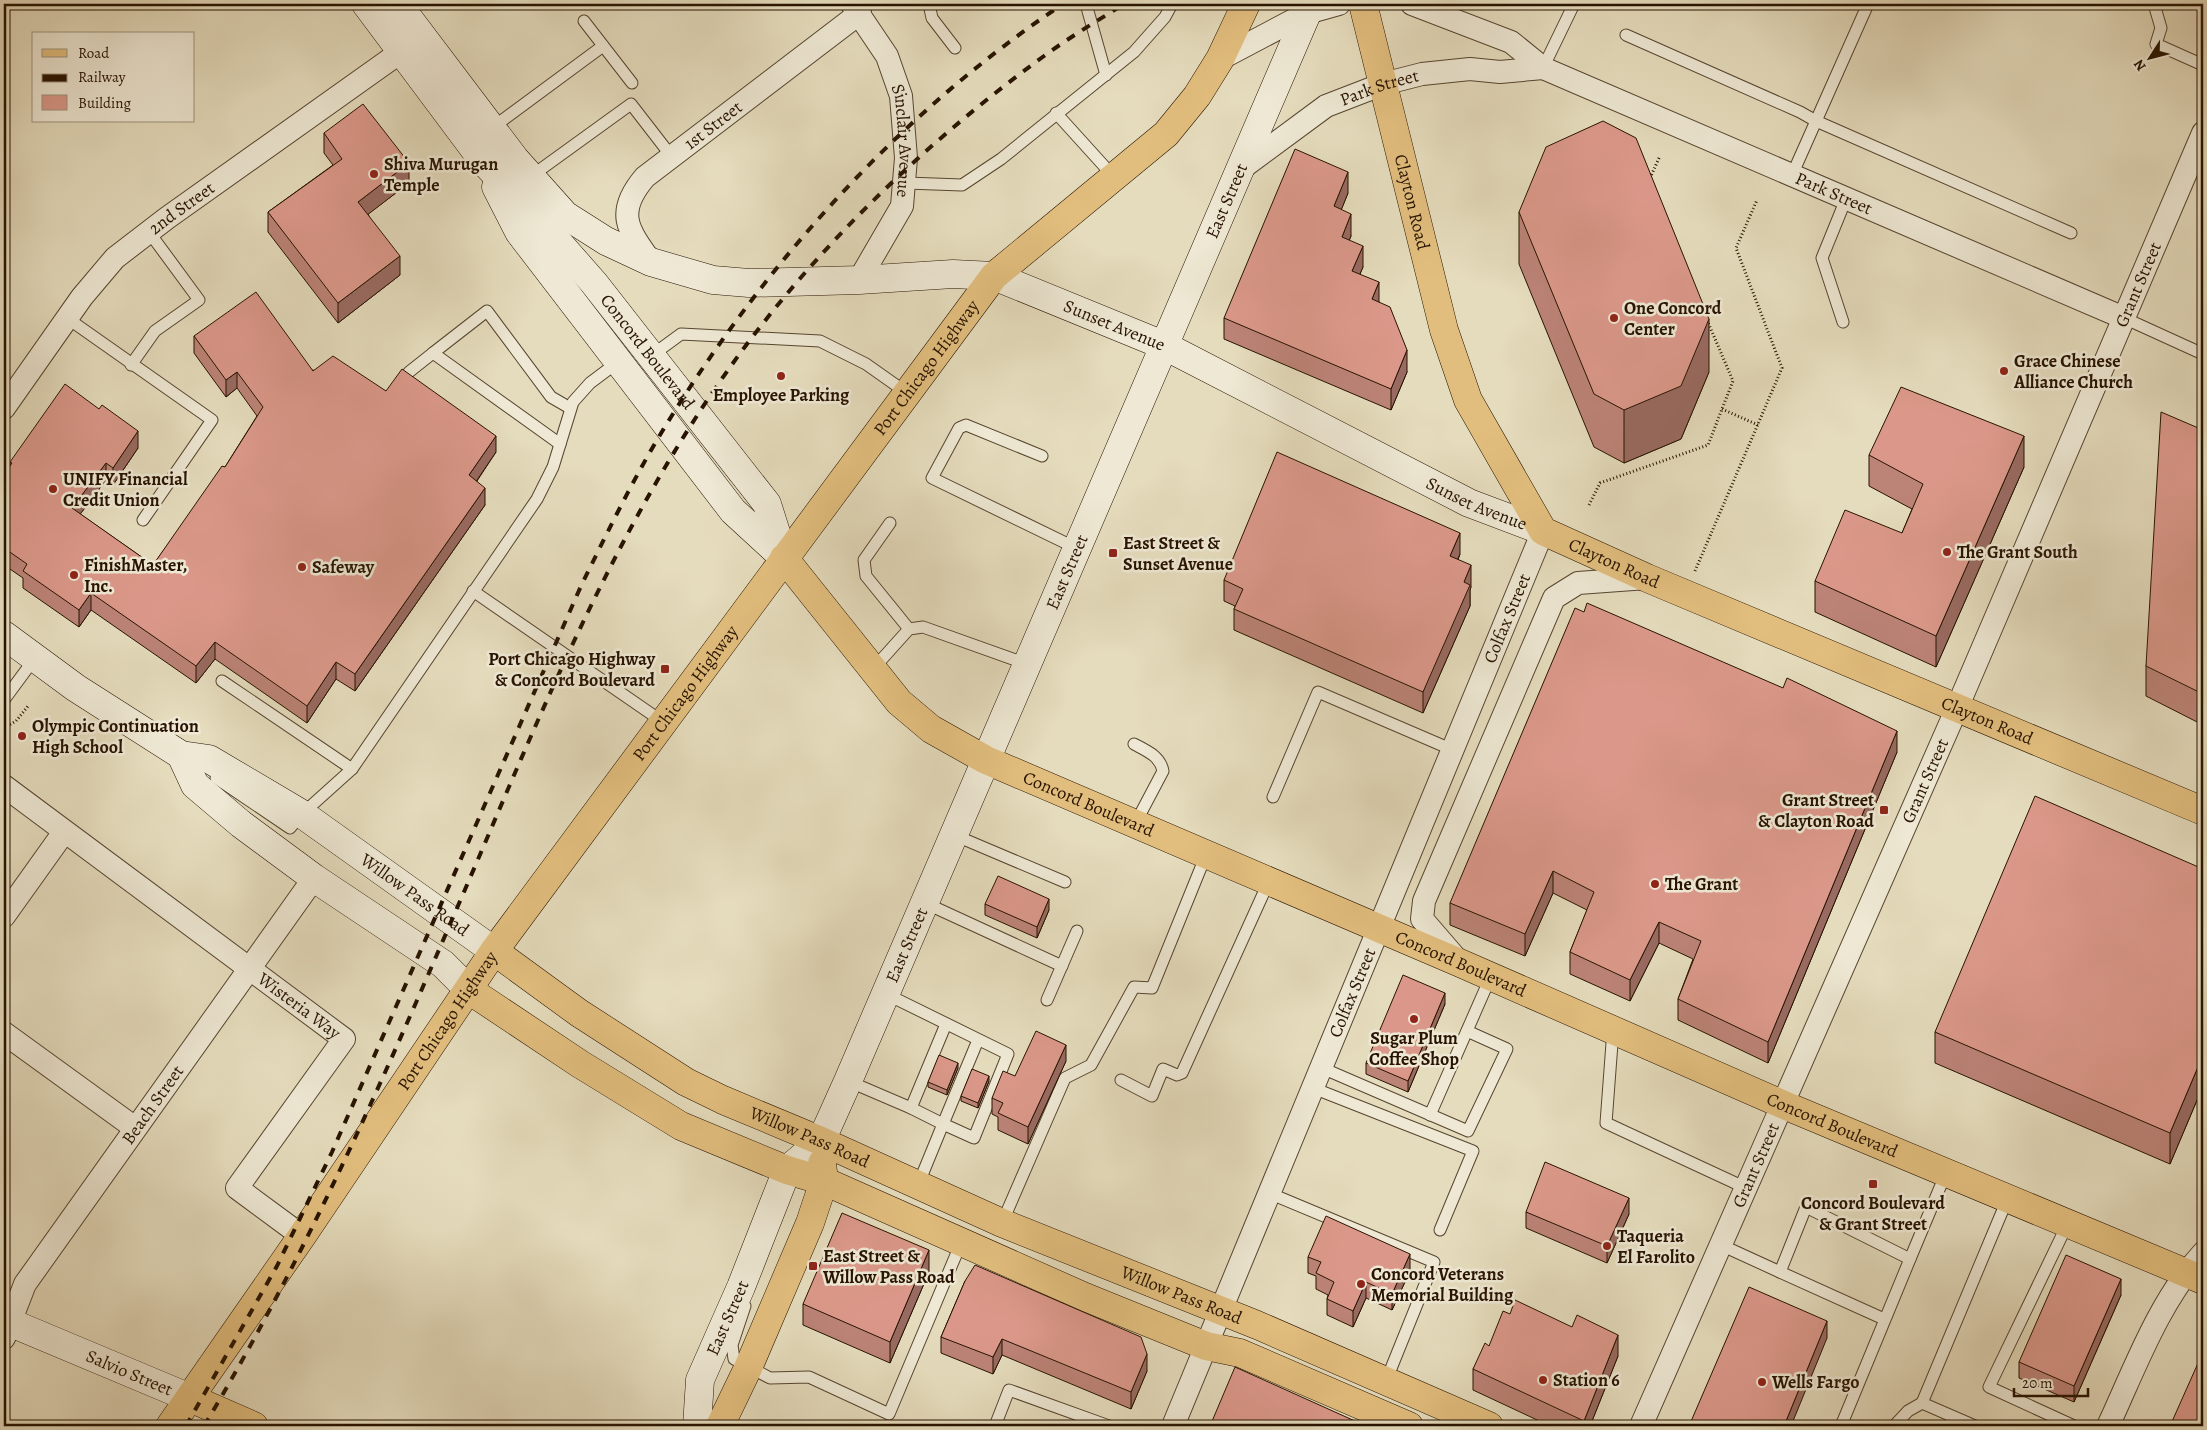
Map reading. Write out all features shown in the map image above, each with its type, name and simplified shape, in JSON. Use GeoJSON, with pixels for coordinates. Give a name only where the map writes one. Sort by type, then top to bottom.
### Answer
{"type":"FeatureCollection","features":[{"type":"Feature","properties":{"kind":"main road","name":"Port Chicago Highway"},"geometry":{"type":"LineString","coordinates":[[170,1426],[302,1236],[494,951],[994,276],[1166,134],[1197,96],[1220,59],[1246,4]]}},
{"type":"Feature","properties":{"kind":"main road","name":"Clayton Road"},"geometry":{"type":"LineString","coordinates":[[1364,4],[1444,330],[1468,400],[1543,530],[1647,578],[2203,811]]}},
{"type":"Feature","properties":{"kind":"main road","name":"Concord Boulevard"},"geometry":{"type":"LineString","coordinates":[[784,558],[900,702],[931,728],[986,760],[2007,1200],[2197,1269]]}},
{"type":"Feature","properties":{"kind":"main road","name":"Willow Pass Road"},"geometry":{"type":"LineString","coordinates":[[494,951],[579,1013],[686,1082],[723,1100],[821,1141],[1002,1223],[1257,1325],[1489,1426]]}},
{"type":"Feature","properties":{"kind":"main road","name":"Willow Pass Road"},"geometry":{"type":"LineString","coordinates":[[469,990],[580,1064],[681,1126],[787,1170],[824,1181],[961,1243],[1206,1346],[1240,1353],[1409,1426]]}},
{"type":"Feature","properties":{"kind":"main road","name":"East Street"},"geometry":{"type":"LineString","coordinates":[[721,1426],[810,1223],[824,1181],[821,1141]]}},
{"type":"Feature","properties":{"kind":"main road","name":"Salvio Street"},"geometry":{"type":"LineString","coordinates":[[190,1398],[241,1424]]}},
{"type":"Feature","properties":{"kind":"street","name":"Concord Boulevard"},"geometry":{"type":"LineString","coordinates":[[366,4],[484,162],[536,217],[594,284],[766,504],[784,558]]}},
{"type":"Feature","properties":{"kind":"street"},"geometry":{"type":"LineString","coordinates":[[1220,59],[1309,8],[1340,4]]}},
{"type":"Feature","properties":{"kind":"street","name":"Park Street"},"geometry":{"type":"LineString","coordinates":[[1412,4],[1511,42],[1543,68],[2124,318]]}},
{"type":"Feature","properties":{"kind":"street"},"geometry":{"type":"LineString","coordinates":[[402,6],[530,177],[565,215],[606,241],[651,262]]}},
{"type":"Feature","properties":{"kind":"street","name":"East Street"},"geometry":{"type":"LineString","coordinates":[[697,1426],[700,1380],[741,1287],[787,1170],[821,1141],[848,1081],[923,902],[986,760],[1309,8]]}},
{"type":"Feature","properties":{"kind":"street","name":"1st Street"},"geometry":{"type":"LineString","coordinates":[[651,262],[632,235],[626,214],[632,193],[646,177],[856,9]]}},
{"type":"Feature","properties":{"kind":"street","name":"Sinclair Avenue"},"geometry":{"type":"LineString","coordinates":[[856,9],[887,56],[901,96],[906,158],[906,183],[902,206],[859,280]]}},
{"type":"Feature","properties":{"kind":"street","name":"2nd Street"},"geometry":{"type":"LineString","coordinates":[[4,408],[67,318],[114,258],[402,51]]}},
{"type":"Feature","properties":{"kind":"street","name":"Park Street"},"geometry":{"type":"LineString","coordinates":[[1238,171],[1326,106],[1383,84],[1422,74],[1470,69],[1500,72],[1543,68]]}},
{"type":"Feature","properties":{"kind":"street","name":"Grant Street"},"geometry":{"type":"LineString","coordinates":[[1641,1426],[1784,1105],[1957,708],[2203,133]]}},
{"type":"Feature","properties":{"kind":"street","name":"Concord Boulevard"},"geometry":{"type":"LineString","coordinates":[[484,162],[519,232],[733,512],[784,558]]}},
{"type":"Feature","properties":{"kind":"street","name":"Sunset Avenue"},"geometry":{"type":"LineString","coordinates":[[651,262],[713,280],[749,283],[859,280],[953,274],[994,276],[1163,345],[1469,503],[1543,530]]}},
{"type":"Feature","properties":{"kind":"street","name":"Colfax Street"},"geometry":{"type":"LineString","coordinates":[[1173,1426],[1543,530]]}},
{"type":"Feature","properties":{"kind":"street","name":"Colfax Street"},"geometry":{"type":"LineString","coordinates":[[1460,963],[1422,919],[1424,901],[1554,598],[1578,583],[1647,578]]}},
{"type":"Feature","properties":{"kind":"street","name":"Willow Pass Road"},"geometry":{"type":"LineString","coordinates":[[4,635],[76,688],[181,754],[209,759],[302,814],[494,951]]}},
{"type":"Feature","properties":{"kind":"street","name":"Willow Pass Road"},"geometry":{"type":"LineString","coordinates":[[181,754],[195,785],[241,824],[314,878],[443,964],[469,990]]}},
{"type":"Feature","properties":{"kind":"street","name":"Wisteria Way"},"geometry":{"type":"LineString","coordinates":[[4,786],[344,1039],[237,1188],[302,1236]]}},
{"type":"Feature","properties":{"kind":"street"},"geometry":{"type":"LineString","coordinates":[[4,916],[64,832]]}},
{"type":"Feature","properties":{"kind":"street","name":"Beach Street"},"geometry":{"type":"LineString","coordinates":[[6,1327],[25,1284],[314,878]]}},
{"type":"Feature","properties":{"kind":"street"},"geometry":{"type":"LineString","coordinates":[[4,1033],[135,1128]]}},
{"type":"Feature","properties":{"kind":"street"},"geometry":{"type":"LineString","coordinates":[[2108,1426],[2164,1307],[2197,1269]]}},
{"type":"Feature","properties":{"kind":"street","name":"Salvio Street"},"geometry":{"type":"LineString","coordinates":[[6,1327],[190,1398]]}},
{"type":"Feature","properties":{"kind":"lane"},"geometry":{"type":"LineString","coordinates":[[929,4],[932,18],[955,48]]}},
{"type":"Feature","properties":{"kind":"lane"},"geometry":{"type":"LineString","coordinates":[[1086,4],[1106,75]]}},
{"type":"Feature","properties":{"kind":"lane"},"geometry":{"type":"LineString","coordinates":[[906,183],[962,185],[1000,159],[1134,52],[1165,17],[1172,4]]}},
{"type":"Feature","properties":{"kind":"lane"},"geometry":{"type":"LineString","coordinates":[[1543,68],[1574,4]]}},
{"type":"Feature","properties":{"kind":"lane"},"geometry":{"type":"LineString","coordinates":[[1792,175],[1868,4]]}},
{"type":"Feature","properties":{"kind":"lane"},"geometry":{"type":"LineString","coordinates":[[2154,4],[2161,28],[2156,44],[2203,66]]}},
{"type":"Feature","properties":{"kind":"lane"},"geometry":{"type":"LineString","coordinates":[[584,21],[632,82]]}},
{"type":"Feature","properties":{"kind":"lane"},"geometry":{"type":"LineString","coordinates":[[1626,35],[2070,233]]}},
{"type":"Feature","properties":{"kind":"lane"},"geometry":{"type":"LineString","coordinates":[[492,128],[603,46]]}},
{"type":"Feature","properties":{"kind":"lane"},"geometry":{"type":"LineString","coordinates":[[530,177],[631,104],[672,157]]}},
{"type":"Feature","properties":{"kind":"lane"},"geometry":{"type":"LineString","coordinates":[[1056,113],[1114,177]]}},
{"type":"Feature","properties":{"kind":"lane"},"geometry":{"type":"LineString","coordinates":[[1843,322],[1822,258],[1846,198]]}},
{"type":"Feature","properties":{"kind":"lane"},"geometry":{"type":"LineString","coordinates":[[131,365],[155,331],[199,300],[149,232]]}},
{"type":"Feature","properties":{"kind":"lane"},"geometry":{"type":"LineString","coordinates":[[409,372],[487,311],[551,397],[570,408]]}},
{"type":"Feature","properties":{"kind":"lane"},"geometry":{"type":"LineString","coordinates":[[67,318],[131,365],[212,420],[143,520]]}},
{"type":"Feature","properties":{"kind":"lane"},"geometry":{"type":"LineString","coordinates":[[2124,318],[2203,354]]}},
{"type":"Feature","properties":{"kind":"lane"},"geometry":{"type":"LineString","coordinates":[[651,356],[681,334],[820,342],[866,364],[907,393]]}},
{"type":"Feature","properties":{"kind":"lane"},"geometry":{"type":"LineString","coordinates":[[433,353],[560,444]]}},
{"type":"Feature","properties":{"kind":"lane"},"geometry":{"type":"LineString","coordinates":[[302,814],[352,769],[537,499],[553,467],[570,408],[590,383],[618,362]]}},
{"type":"Feature","properties":{"kind":"lane"},"geometry":{"type":"LineString","coordinates":[[1042,456],[966,425],[959,428],[932,478],[1076,548]]}},
{"type":"Feature","properties":{"kind":"lane"},"geometry":{"type":"LineString","coordinates":[[890,523],[864,560],[866,576],[908,629]]}},
{"type":"Feature","properties":{"kind":"lane"},"geometry":{"type":"LineString","coordinates":[[473,591],[663,722]]}},
{"type":"Feature","properties":{"kind":"lane"},"geometry":{"type":"LineString","coordinates":[[873,669],[908,629],[923,628],[1027,664]]}},
{"type":"Feature","properties":{"kind":"lane"},"geometry":{"type":"LineString","coordinates":[[4,700],[35,658]]}},
{"type":"Feature","properties":{"kind":"lane"},"geometry":{"type":"LineString","coordinates":[[222,681],[352,769]]}},
{"type":"Feature","properties":{"kind":"lane"},"geometry":{"type":"LineString","coordinates":[[1274,797],[1318,692],[1453,750]]}},
{"type":"Feature","properties":{"kind":"lane"},"geometry":{"type":"LineString","coordinates":[[1134,744],[1152,754],[1161,763],[1163,772],[1135,824]]}},
{"type":"Feature","properties":{"kind":"lane"},"geometry":{"type":"LineString","coordinates":[[953,835],[1065,882]]}},
{"type":"Feature","properties":{"kind":"lane"},"geometry":{"type":"LineString","coordinates":[[1002,1223],[1065,1078],[1091,1065],[1134,987],[1152,988],[1206,855]]}},
{"type":"Feature","properties":{"kind":"lane"},"geometry":{"type":"LineString","coordinates":[[1120,1080],[1152,1096],[1163,1069],[1177,1074],[1182,1073],[1269,882]]}},
{"type":"Feature","properties":{"kind":"lane"},"geometry":{"type":"LineString","coordinates":[[923,902],[1062,966]]}},
{"type":"Feature","properties":{"kind":"lane"},"geometry":{"type":"LineString","coordinates":[[1047,1000],[1077,931]]}},
{"type":"Feature","properties":{"kind":"lane"},"geometry":{"type":"LineString","coordinates":[[1430,1115],[1491,976]]}},
{"type":"Feature","properties":{"kind":"lane"},"geometry":{"type":"LineString","coordinates":[[848,1081],[974,1138],[978,1130],[1008,1054],[884,994]]}},
{"type":"Feature","properties":{"kind":"lane"},"geometry":{"type":"LineString","coordinates":[[911,1108],[946,1024]]}},
{"type":"Feature","properties":{"kind":"lane"},"geometry":{"type":"LineString","coordinates":[[1612,1030],[1606,1123],[1746,1188]]}},
{"type":"Feature","properties":{"kind":"lane"},"geometry":{"type":"LineString","coordinates":[[1317,1078],[1430,1115],[1468,1131],[1507,1049],[1467,1031]]}},
{"type":"Feature","properties":{"kind":"lane"},"geometry":{"type":"LineString","coordinates":[[918,1185],[978,1040]]}},
{"type":"Feature","properties":{"kind":"lane"},"geometry":{"type":"LineString","coordinates":[[1317,1078],[1473,1151],[1440,1230]]}},
{"type":"Feature","properties":{"kind":"lane"},"geometry":{"type":"LineString","coordinates":[[1841,1426],[1946,1173]]}},
{"type":"Feature","properties":{"kind":"lane"},"geometry":{"type":"LineString","coordinates":[[1269,1194],[1434,1262],[1386,1381]]}},
{"type":"Feature","properties":{"kind":"lane"},"geometry":{"type":"LineString","coordinates":[[1894,1426],[1908,1411],[1922,1403],[2007,1200]]}},
{"type":"Feature","properties":{"kind":"lane"},"geometry":{"type":"LineString","coordinates":[[1780,1272],[1806,1207],[1910,1259]]}},
{"type":"Feature","properties":{"kind":"lane"},"geometry":{"type":"LineString","coordinates":[[2068,1223],[1990,1387],[2074,1426]]}},
{"type":"Feature","properties":{"kind":"lane"},"geometry":{"type":"LineString","coordinates":[[741,1287],[746,1308],[732,1344],[734,1359],[770,1378],[809,1377],[889,1414],[961,1243]]}},
{"type":"Feature","properties":{"kind":"lane"},"geometry":{"type":"LineString","coordinates":[[1721,1245],[1884,1319]]}},
{"type":"Feature","properties":{"kind":"lane"},"geometry":{"type":"LineString","coordinates":[[995,1426],[1009,1390],[1108,1426]]}},
{"type":"Feature","properties":{"kind":"lane"},"geometry":{"type":"LineString","coordinates":[[1922,1403],[1975,1426]]}},
{"type":"Feature","properties":{"kind":"path"},"geometry":{"type":"LineString","coordinates":[[1649,181],[1660,156]]}},
{"type":"Feature","properties":{"kind":"path"},"geometry":{"type":"LineString","coordinates":[[1685,593],[1782,368],[1736,248],[1757,200]]}},
{"type":"Feature","properties":{"kind":"path"},"geometry":{"type":"LineString","coordinates":[[1590,505],[1600,483],[1708,445],[1733,381],[1706,318]]}},
{"type":"Feature","properties":{"kind":"path"},"geometry":{"type":"LineString","coordinates":[[1722,409],[1758,425]]}},
{"type":"Feature","properties":{"kind":"path"},"geometry":{"type":"LineString","coordinates":[[4,728],[16,721],[29,705]]}},
{"type":"Feature","properties":{"kind":"building"},"geometry":{"type":"Polygon","coordinates":[[[363,104],[409,163],[358,202],[400,256],[338,303],[268,212],[342,159],[324,133],[363,104]]]}},
{"type":"Feature","properties":{"kind":"building","name":"One Concord Center"},"geometry":{"type":"Polygon","coordinates":[[[1603,121],[1636,138],[1709,319],[1681,386],[1624,410],[1594,394],[1519,212],[1546,147],[1603,121]]]}},
{"type":"Feature","properties":{"kind":"building"},"geometry":{"type":"Polygon","coordinates":[[[1295,149],[1348,172],[1334,206],[1351,214],[1342,237],[1363,246],[1352,271],[1379,282],[1372,299],[1390,307],[1407,350],[1391,389],[1224,318],[1295,149]]]}},
{"type":"Feature","properties":{"kind":"building","name":"Safeway"},"geometry":{"type":"Polygon","coordinates":[[[256,292],[313,371],[333,356],[386,391],[402,369],[496,436],[469,475],[485,488],[355,674],[336,662],[307,706],[215,642],[196,666],[91,593],[79,610],[23,571],[27,564],[4,548],[4,475],[12,463],[10,462],[65,384],[99,409],[102,405],[138,431],[113,468],[106,463],[72,508],[153,565],[222,466],[225,467],[263,407],[237,372],[226,380],[194,336],[256,292]]]}},
{"type":"Feature","properties":{"kind":"building","name":"The Grant South"},"geometry":{"type":"Polygon","coordinates":[[[1901,387],[2024,436],[1936,636],[1815,581],[1845,510],[1902,533],[1923,484],[1869,455],[1901,387]]]}},
{"type":"Feature","properties":{"kind":"building"},"geometry":{"type":"Polygon","coordinates":[[[2161,412],[2203,430],[2203,694],[2146,666],[2161,412]]]}},
{"type":"Feature","properties":{"kind":"building"},"geometry":{"type":"Polygon","coordinates":[[[1277,452],[1460,533],[1450,556],[1471,565],[1464,582],[1470,585],[1423,692],[1234,609],[1243,589],[1224,580],[1277,452]]]}},
{"type":"Feature","properties":{"kind":"building"},"geometry":{"type":"Polygon","coordinates":[[[1587,603],[1783,688],[1787,678],[1897,731],[1768,1042],[1678,999],[1701,941],[1659,922],[1630,980],[1570,952],[1594,892],[1553,871],[1525,934],[1450,903],[1575,608],[1584,612],[1587,603]]]}},
{"type":"Feature","properties":{"kind":"building"},"geometry":{"type":"Polygon","coordinates":[[[2035,796],[2203,869],[2203,1055],[2170,1133],[1935,1032],[2035,796]]]}},
{"type":"Feature","properties":{"kind":"building"},"geometry":{"type":"Polygon","coordinates":[[[998,876],[1049,899],[1037,927],[985,904],[998,876]]]}},
{"type":"Feature","properties":{"kind":"building"},"geometry":{"type":"Polygon","coordinates":[[[1403,975],[1445,993],[1408,1081],[1366,1063],[1403,975]]]}},
{"type":"Feature","properties":{"kind":"building"},"geometry":{"type":"Polygon","coordinates":[[[1036,1031],[1066,1045],[1028,1127],[998,1113],[1003,1103],[992,1098],[1003,1071],[1015,1076],[1036,1031]]]}},
{"type":"Feature","properties":{"kind":"building"},"geometry":{"type":"Polygon","coordinates":[[[939,1055],[958,1063],[947,1090],[928,1082],[939,1055]]]}},
{"type":"Feature","properties":{"kind":"building"},"geometry":{"type":"Polygon","coordinates":[[[972,1069],[989,1076],[978,1103],[961,1096],[972,1069]]]}},
{"type":"Feature","properties":{"kind":"building"},"geometry":{"type":"Polygon","coordinates":[[[1545,1162],[1629,1198],[1607,1246],[1526,1212],[1545,1162]]]}},
{"type":"Feature","properties":{"kind":"building"},"geometry":{"type":"Polygon","coordinates":[[[842,1213],[929,1250],[890,1342],[803,1304],[842,1213]]]}},
{"type":"Feature","properties":{"kind":"building","name":"Concord Veterans Memorial Building"},"geometry":{"type":"Polygon","coordinates":[[[1326,1216],[1410,1254],[1392,1294],[1366,1282],[1353,1311],[1327,1299],[1334,1282],[1316,1273],[1321,1262],[1308,1257],[1326,1216]]]}},
{"type":"Feature","properties":{"kind":"building"},"geometry":{"type":"Polygon","coordinates":[[[2066,1255],[2121,1279],[2074,1386],[2019,1362],[2066,1255]]]}},
{"type":"Feature","properties":{"kind":"building"},"geometry":{"type":"Polygon","coordinates":[[[975,1265],[1141,1337],[1147,1354],[1131,1392],[1002,1339],[993,1357],[941,1337],[965,1281],[975,1265]]]}},
{"type":"Feature","properties":{"kind":"building","name":"Wells Fargo"},"geometry":{"type":"Polygon","coordinates":[[[1749,1287],[1827,1321],[1784,1426],[1689,1426],[1749,1287]]]}},
{"type":"Feature","properties":{"kind":"building","name":"Station 6"},"geometry":{"type":"Polygon","coordinates":[[[1515,1300],[1572,1327],[1577,1315],[1618,1335],[1584,1421],[1473,1369],[1485,1343],[1489,1346],[1503,1311],[1510,1314],[1515,1300]]]}},
{"type":"Feature","properties":{"kind":"building"},"geometry":{"type":"Polygon","coordinates":[[[2203,1352],[2203,1426],[2170,1426],[2203,1352]]]}},
{"type":"Feature","properties":{"kind":"building"},"geometry":{"type":"Polygon","coordinates":[[[1235,1367],[1366,1426],[1210,1426],[1235,1367]]]}},
{"type":"Feature","properties":{"kind":"building"},"geometry":{"type":"Polygon","coordinates":[[[1949,1420],[1963,1426],[1946,1426],[1949,1420]]]}},
{"type":"Feature","properties":{"kind":"railway"},"geometry":{"type":"LineString","coordinates":[[186,1426],[277,1266],[332,1152],[581,586],[635,479],[671,417],[710,357],[752,299],[797,243],[845,190],[949,90],[1063,4]]}},
{"type":"Feature","properties":{"kind":"railway"},"geometry":{"type":"LineString","coordinates":[[204,1426],[282,1287],[351,1146],[416,1002],[536,724],[598,592],[666,465],[705,404],[747,344],[779,303],[848,226],[885,189],[962,120],[1003,87],[1054,49],[1124,4]]}},
{"type":"Feature","properties":{"kind":"place","name":"Shiva Murugan Temple"},"geometry":{"type":"Point","coordinates":[374,174]}},
{"type":"Feature","properties":{"kind":"place","name":"One Concord Center"},"geometry":{"type":"Point","coordinates":[1614,318]}},
{"type":"Feature","properties":{"kind":"place","name":"Grace Chinese Alliance Church"},"geometry":{"type":"Point","coordinates":[2004,371]}},
{"type":"Feature","properties":{"kind":"place","name":"Employee Parking"},"geometry":{"type":"Point","coordinates":[781,376]}},
{"type":"Feature","properties":{"kind":"place","name":"UNIFY Financial Credit Union"},"geometry":{"type":"Point","coordinates":[53,489]}},
{"type":"Feature","properties":{"kind":"place","name":"The Grant South"},"geometry":{"type":"Point","coordinates":[1947,552]}},
{"type":"Feature","properties":{"kind":"place","name":"East Street & Sunset Avenue"},"geometry":{"type":"Point","coordinates":[1113,553]}},
{"type":"Feature","properties":{"kind":"place","name":"Safeway"},"geometry":{"type":"Point","coordinates":[302,567]}},
{"type":"Feature","properties":{"kind":"place","name":"FinishMaster, Inc."},"geometry":{"type":"Point","coordinates":[74,575]}},
{"type":"Feature","properties":{"kind":"place","name":"Port Chicago Highway & Concord Boulevard"},"geometry":{"type":"Point","coordinates":[665,669]}},
{"type":"Feature","properties":{"kind":"place","name":"Olympic Continuation High School"},"geometry":{"type":"Point","coordinates":[22,736]}},
{"type":"Feature","properties":{"kind":"place","name":"Grant Street & Clayton Road"},"geometry":{"type":"Point","coordinates":[1884,810]}},
{"type":"Feature","properties":{"kind":"place","name":"The Grant"},"geometry":{"type":"Point","coordinates":[1655,884]}},
{"type":"Feature","properties":{"kind":"place","name":"Sugar Plum Coffee Shop"},"geometry":{"type":"Point","coordinates":[1414,1019]}},
{"type":"Feature","properties":{"kind":"place","name":"Concord Boulevard & Grant Street"},"geometry":{"type":"Point","coordinates":[1873,1184]}},
{"type":"Feature","properties":{"kind":"place","name":"Taqueria El Farolito"},"geometry":{"type":"Point","coordinates":[1607,1246]}},
{"type":"Feature","properties":{"kind":"place","name":"East Street & Willow Pass Road"},"geometry":{"type":"Point","coordinates":[813,1266]}},
{"type":"Feature","properties":{"kind":"place","name":"Concord Veterans Memorial Building"},"geometry":{"type":"Point","coordinates":[1361,1284]}},
{"type":"Feature","properties":{"kind":"place","name":"Station 6"},"geometry":{"type":"Point","coordinates":[1543,1380]}},
{"type":"Feature","properties":{"kind":"place","name":"Wells Fargo"},"geometry":{"type":"Point","coordinates":[1762,1382]}}]}
